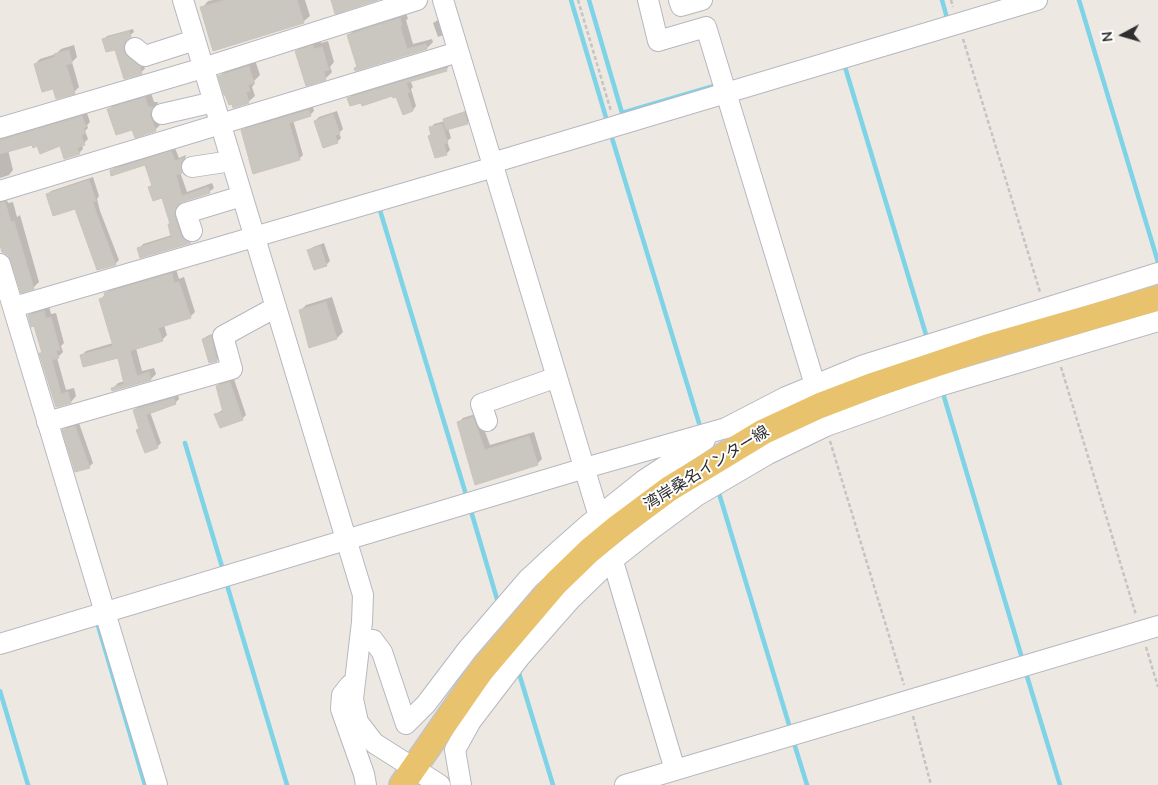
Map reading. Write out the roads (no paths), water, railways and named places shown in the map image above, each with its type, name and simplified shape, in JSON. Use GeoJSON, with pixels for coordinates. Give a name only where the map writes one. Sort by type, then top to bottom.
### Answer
{"type":"FeatureCollection","features":[{"type":"Feature","properties":{"kind":"main road","name":"湾岸桑名インター線"},"geometry":{"type":"LineString","coordinates":[[408,779],[481,671],[556,583],[589,551],[669,489],[763,432],[819,406],[874,385],[996,345],[1158,298]]}},
{"type":"Feature","properties":{"kind":"street"},"geometry":{"type":"LineString","coordinates":[[183,0],[363,594],[353,699],[358,722],[374,743],[408,779],[440,785]]}},
{"type":"Feature","properties":{"kind":"street"},"geometry":{"type":"LineString","coordinates":[[0,128],[203,68],[417,0]]}},
{"type":"Feature","properties":{"kind":"street"},"geometry":{"type":"LineString","coordinates":[[442,0],[597,510]]}},
{"type":"Feature","properties":{"kind":"street"},"geometry":{"type":"LineString","coordinates":[[648,0],[658,41],[706,27],[815,385]]}},
{"type":"Feature","properties":{"kind":"street"},"geometry":{"type":"LineString","coordinates":[[679,0],[681,6],[702,0]]}},
{"type":"Feature","properties":{"kind":"street"},"geometry":{"type":"LineString","coordinates":[[9,311],[1037,0]]}},
{"type":"Feature","properties":{"kind":"street"},"geometry":{"type":"LineString","coordinates":[[153,82],[140,52],[195,40]]}},
{"type":"Feature","properties":{"kind":"street"},"geometry":{"type":"LineString","coordinates":[[0,191],[458,52]]}},
{"type":"Feature","properties":{"kind":"street"},"geometry":{"type":"LineString","coordinates":[[162,114],[214,102]]}},
{"type":"Feature","properties":{"kind":"street"},"geometry":{"type":"LineString","coordinates":[[192,167],[232,161]]}},
{"type":"Feature","properties":{"kind":"street"},"geometry":{"type":"LineString","coordinates":[[192,231],[186,213],[242,196]]}},
{"type":"Feature","properties":{"kind":"street"},"geometry":{"type":"LineString","coordinates":[[0,264],[9,311],[47,422],[158,785]]}},
{"type":"Feature","properties":{"kind":"street"},"geometry":{"type":"LineString","coordinates":[[360,639],[373,640],[382,652],[406,724],[426,704],[467,650],[528,580],[556,553],[644,480],[726,428],[786,396],[883,359],[1158,273]]}},
{"type":"Feature","properties":{"kind":"street"},"geometry":{"type":"LineString","coordinates":[[47,422],[232,369],[223,336],[276,307]]}},
{"type":"Feature","properties":{"kind":"street"},"geometry":{"type":"LineString","coordinates":[[461,785],[455,750],[471,721],[520,657],[571,599],[604,567],[652,528],[698,495],[768,454],[826,426],[939,386],[1158,321]]}},
{"type":"Feature","properties":{"kind":"street"},"geometry":{"type":"LineString","coordinates":[[486,421],[481,404],[557,377]]}},
{"type":"Feature","properties":{"kind":"street"},"geometry":{"type":"LineString","coordinates":[[0,644],[585,468],[726,428]]}},
{"type":"Feature","properties":{"kind":"street"},"geometry":{"type":"LineString","coordinates":[[615,568],[675,770]]}},
{"type":"Feature","properties":{"kind":"street"},"geometry":{"type":"LineString","coordinates":[[625,785],[1150,629]]}},
{"type":"Feature","properties":{"kind":"street"},"geometry":{"type":"LineString","coordinates":[[354,680],[342,695],[341,709],[364,774],[366,785]]}},
{"type":"Feature","properties":{"kind":"waterway"},"geometry":{"type":"LineString","coordinates":[[571,0],[607,121]]}},
{"type":"Feature","properties":{"kind":"waterway"},"geometry":{"type":"LineString","coordinates":[[589,0],[622,113],[714,86]]}},
{"type":"Feature","properties":{"kind":"waterway"},"geometry":{"type":"LineString","coordinates":[[942,0],[947,18],[943,19]]}},
{"type":"Feature","properties":{"kind":"waterway"},"geometry":{"type":"LineString","coordinates":[[1079,0],[1158,262]]}},
{"type":"Feature","properties":{"kind":"waterway"},"geometry":{"type":"LineString","coordinates":[[845,67],[927,338]]}},
{"type":"Feature","properties":{"kind":"waterway"},"geometry":{"type":"LineString","coordinates":[[612,138],[699,423]]}},
{"type":"Feature","properties":{"kind":"waterway"},"geometry":{"type":"LineString","coordinates":[[379,207],[467,498]]}},
{"type":"Feature","properties":{"kind":"waterway"},"geometry":{"type":"LineString","coordinates":[[942,390],[1022,658]]}},
{"type":"Feature","properties":{"kind":"waterway"},"geometry":{"type":"LineString","coordinates":[[185,443],[223,570]]}},
{"type":"Feature","properties":{"kind":"waterway"},"geometry":{"type":"LineString","coordinates":[[718,490],[790,728]]}},
{"type":"Feature","properties":{"kind":"waterway"},"geometry":{"type":"LineString","coordinates":[[471,511],[497,599]]}},
{"type":"Feature","properties":{"kind":"waterway"},"geometry":{"type":"LineString","coordinates":[[227,585],[287,785]]}},
{"type":"Feature","properties":{"kind":"waterway"},"geometry":{"type":"LineString","coordinates":[[97,622],[145,785]]}},
{"type":"Feature","properties":{"kind":"waterway"},"geometry":{"type":"LineString","coordinates":[[518,670],[553,785]]}},
{"type":"Feature","properties":{"kind":"waterway"},"geometry":{"type":"LineString","coordinates":[[1026,673],[1060,785]]}},
{"type":"Feature","properties":{"kind":"waterway"},"geometry":{"type":"LineString","coordinates":[[0,691],[28,785]]}},
{"type":"Feature","properties":{"kind":"waterway"},"geometry":{"type":"LineString","coordinates":[[794,743],[807,785]]}}]}
